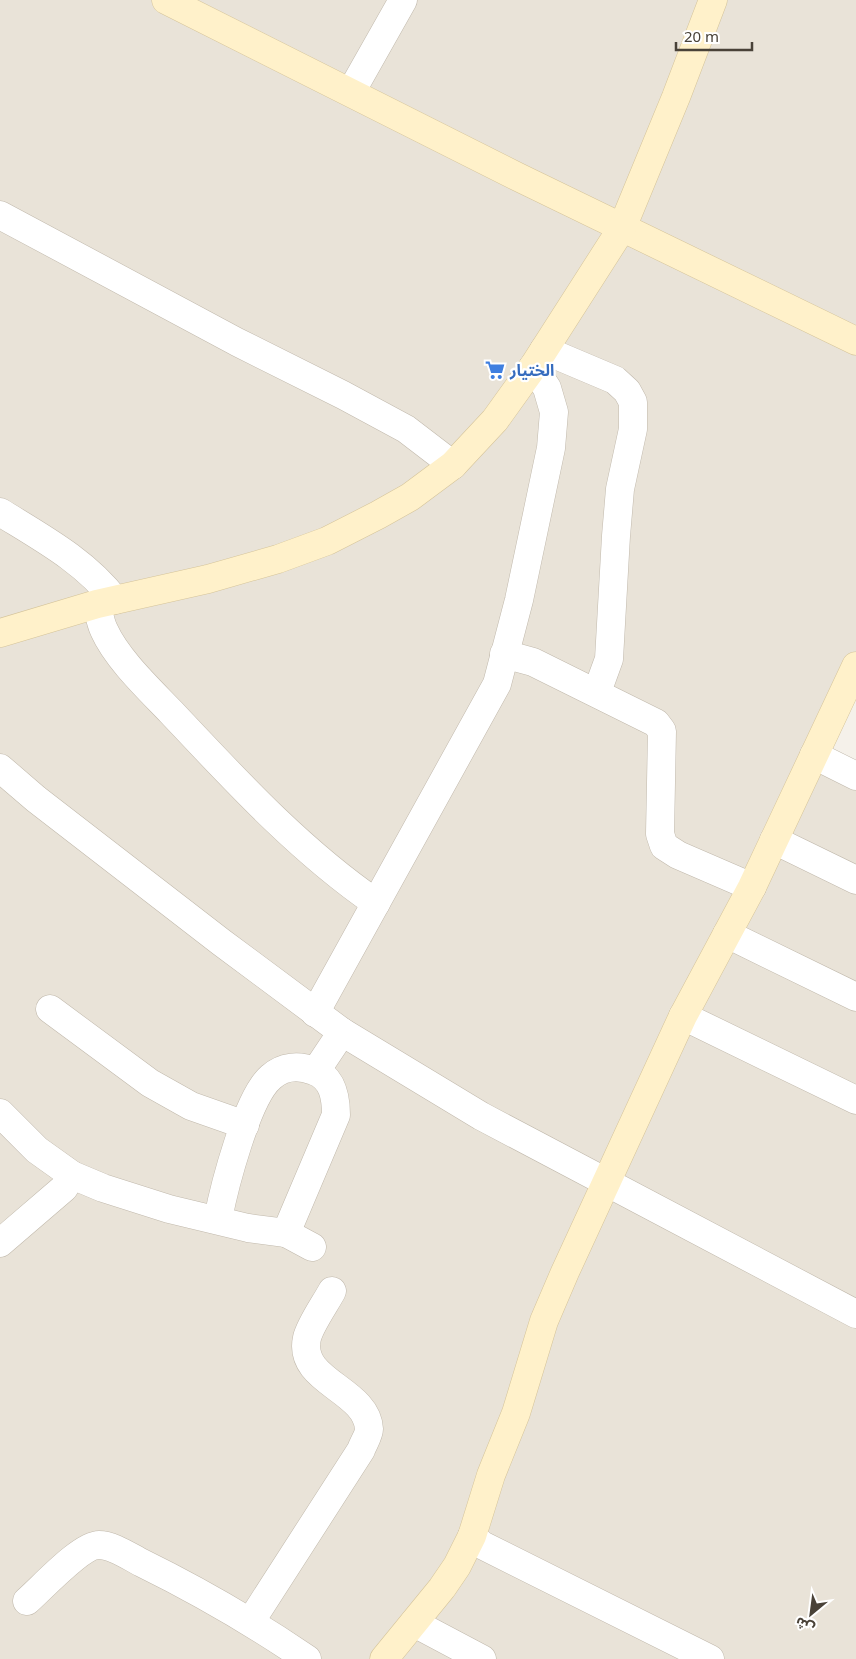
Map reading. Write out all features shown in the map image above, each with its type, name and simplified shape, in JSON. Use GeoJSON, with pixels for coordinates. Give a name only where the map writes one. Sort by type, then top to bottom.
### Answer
{"type":"FeatureCollection","features":[{"type":"Feature","properties":{"kind":"street"},"geometry":{"type":"LineString","coordinates":[[166,0],[622,228],[856,341]]}},
{"type":"Feature","properties":{"kind":"street"},"geometry":{"type":"LineString","coordinates":[[351,92],[403,0]]}},
{"type":"Feature","properties":{"kind":"street"},"geometry":{"type":"LineString","coordinates":[[0,633],[106,602],[208,579],[278,560],[327,541],[410,497],[453,465],[495,420],[539,358],[622,228],[676,97],[713,0]]}},
{"type":"Feature","properties":{"kind":"street"},"geometry":{"type":"LineString","coordinates":[[0,215],[237,342],[351,399],[406,430],[453,465]]}},
{"type":"Feature","properties":{"kind":"street"},"geometry":{"type":"LineString","coordinates":[[315,1013],[497,684],[538,517],[551,448],[554,412],[539,358]]}},
{"type":"Feature","properties":{"kind":"street"},"geometry":{"type":"LineString","coordinates":[[539,358],[615,380],[627,391],[633,402],[634,429],[620,489],[609,659],[597,692]]}},
{"type":"Feature","properties":{"kind":"street"},"geometry":{"type":"LineString","coordinates":[[0,512],[79,562],[100,580],[106,602],[104,630],[116,650],[175,716],[282,827],[352,886],[376,903]]}},
{"type":"Feature","properties":{"kind":"street"},"geometry":{"type":"LineString","coordinates":[[504,654],[533,662],[656,722],[662,730],[660,834],[664,846],[678,855],[752,888]]}},
{"type":"Feature","properties":{"kind":"street"},"geometry":{"type":"LineString","coordinates":[[384,1659],[457,1566],[472,1536],[490,1475],[516,1413],[544,1321],[683,1016],[752,888],[856,666]]}},
{"type":"Feature","properties":{"kind":"street"},"geometry":{"type":"LineString","coordinates":[[814,755],[856,776]]}},
{"type":"Feature","properties":{"kind":"street"},"geometry":{"type":"LineString","coordinates":[[0,768],[36,799],[221,942],[342,1032],[481,1116],[856,1314]]}},
{"type":"Feature","properties":{"kind":"street"},"geometry":{"type":"LineString","coordinates":[[774,840],[856,880]]}},
{"type":"Feature","properties":{"kind":"street"},"geometry":{"type":"LineString","coordinates":[[728,934],[856,997]]}},
{"type":"Feature","properties":{"kind":"street"},"geometry":{"type":"LineString","coordinates":[[50,1009],[150,1083],[191,1106],[246,1125]]}},
{"type":"Feature","properties":{"kind":"street"},"geometry":{"type":"LineString","coordinates":[[683,1016],[856,1100]]}},
{"type":"Feature","properties":{"kind":"street"},"geometry":{"type":"LineString","coordinates":[[316,1071],[342,1032]]}},
{"type":"Feature","properties":{"kind":"street"},"geometry":{"type":"LineString","coordinates":[[218,1219],[223,1191],[255,1100],[270,1077],[283,1070],[298,1066],[316,1071],[329,1081],[336,1096],[336,1115],[286,1233]]}},
{"type":"Feature","properties":{"kind":"street"},"geometry":{"type":"LineString","coordinates":[[0,1113],[37,1150],[72,1175],[103,1188],[170,1209],[218,1219],[248,1228],[286,1233],[312,1247]]}},
{"type":"Feature","properties":{"kind":"street"},"geometry":{"type":"LineString","coordinates":[[0,1243],[64,1188],[72,1175]]}},
{"type":"Feature","properties":{"kind":"street"},"geometry":{"type":"LineString","coordinates":[[251,1621],[361,1450],[369,1430],[363,1410],[316,1370],[307,1356],[307,1338],[332,1291]]}},
{"type":"Feature","properties":{"kind":"street"},"geometry":{"type":"LineString","coordinates":[[472,1536],[482,1545],[710,1659]]}},
{"type":"Feature","properties":{"kind":"street"},"geometry":{"type":"LineString","coordinates":[[27,1601],[86,1549],[99,1545],[116,1550],[177,1580],[251,1621],[307,1659]]}},
{"type":"Feature","properties":{"kind":"street"},"geometry":{"type":"LineString","coordinates":[[414,1623],[482,1659]]}},
{"type":"Feature","properties":{"kind":"shaded area"},"geometry":{"type":"Polygon","coordinates":[[[0,0],[856,0],[856,675],[814,755],[856,776],[856,1659],[0,1659],[0,0]]]}},
{"type":"Feature","properties":{"kind":"place","name":"الختيار"},"geometry":{"type":"Point","coordinates":[495,370]}}]}
